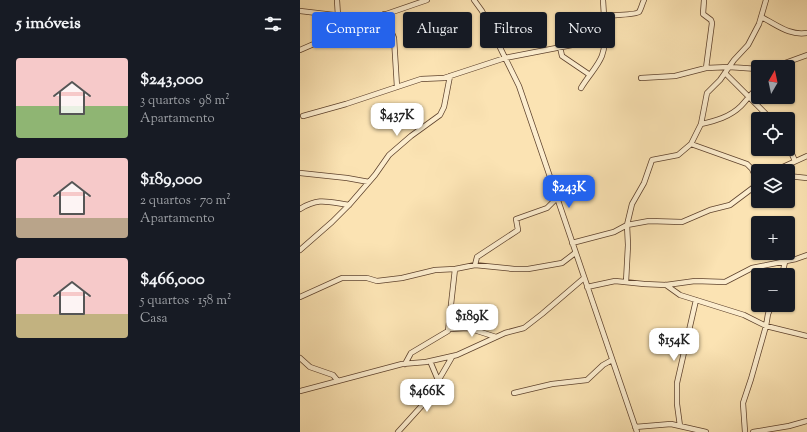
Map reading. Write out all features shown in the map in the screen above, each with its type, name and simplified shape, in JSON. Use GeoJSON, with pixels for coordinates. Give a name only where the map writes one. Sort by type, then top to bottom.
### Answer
{"type":"FeatureCollection","features":[{"type":"Feature","properties":{"kind":"street"},"geometry":{"type":"LineString","coordinates":[[337,0],[338,12]]}},
{"type":"Feature","properties":{"kind":"street"},"geometry":{"type":"LineString","coordinates":[[390,12],[427,0]]}},
{"type":"Feature","properties":{"kind":"street"},"geometry":{"type":"LineString","coordinates":[[474,0],[482,11],[519,86],[636,431],[671,424],[706,432]]}},
{"type":"Feature","properties":{"kind":"street"},"geometry":{"type":"LineString","coordinates":[[603,0],[604,12]]}},
{"type":"Feature","properties":{"kind":"street"},"geometry":{"type":"LineString","coordinates":[[615,14],[635,14],[639,12],[644,0]]}},
{"type":"Feature","properties":{"kind":"street"},"geometry":{"type":"LineString","coordinates":[[704,0],[703,14],[711,20],[712,23],[706,68]]}},
{"type":"Feature","properties":{"kind":"street"},"geometry":{"type":"LineString","coordinates":[[626,282],[628,245],[627,225],[632,204],[644,183],[652,160],[678,155],[692,144],[701,124],[706,93],[748,45],[761,17],[766,0]]}},
{"type":"Feature","properties":{"kind":"street"},"geometry":{"type":"LineString","coordinates":[[300,11],[312,13]]}},
{"type":"Feature","properties":{"kind":"street"},"geometry":{"type":"LineString","coordinates":[[761,17],[784,30],[799,34],[807,33]]}},
{"type":"Feature","properties":{"kind":"street"},"geometry":{"type":"LineString","coordinates":[[300,50],[312,45]]}},
{"type":"Feature","properties":{"kind":"street"},"geometry":{"type":"LineString","coordinates":[[395,48],[397,87]]}},
{"type":"Feature","properties":{"kind":"street"},"geometry":{"type":"LineString","coordinates":[[303,116],[421,79],[440,79],[505,58],[555,48]]}},
{"type":"Feature","properties":{"kind":"street"},"geometry":{"type":"LineString","coordinates":[[560,48],[562,56],[590,75]]}},
{"type":"Feature","properties":{"kind":"street"},"geometry":{"type":"LineString","coordinates":[[581,88],[602,58],[604,48]]}},
{"type":"Feature","properties":{"kind":"street"},"geometry":{"type":"LineString","coordinates":[[795,60],[807,55]]}},
{"type":"Feature","properties":{"kind":"street"},"geometry":{"type":"LineString","coordinates":[[641,78],[675,76],[706,68],[729,67],[751,69]]}},
{"type":"Feature","properties":{"kind":"street"},"geometry":{"type":"LineString","coordinates":[[725,72],[764,112]]}},
{"type":"Feature","properties":{"kind":"street"},"geometry":{"type":"LineString","coordinates":[[300,250],[349,205],[369,182],[389,155],[411,136],[440,115],[444,107],[450,76]]}},
{"type":"Feature","properties":{"kind":"street"},"geometry":{"type":"LineString","coordinates":[[701,124],[725,117],[739,108],[749,96]]}},
{"type":"Feature","properties":{"kind":"street"},"geometry":{"type":"LineString","coordinates":[[692,144],[747,164],[751,168]]}},
{"type":"Feature","properties":{"kind":"street"},"geometry":{"type":"LineString","coordinates":[[793,156],[795,161]]}},
{"type":"Feature","properties":{"kind":"street"},"geometry":{"type":"LineString","coordinates":[[789,164],[807,156]]}},
{"type":"Feature","properties":{"kind":"street"},"geometry":{"type":"LineString","coordinates":[[300,173],[369,182]]}},
{"type":"Feature","properties":{"kind":"street"},"geometry":{"type":"LineString","coordinates":[[795,177],[807,178]]}},
{"type":"Feature","properties":{"kind":"street"},"geometry":{"type":"LineString","coordinates":[[572,243],[614,232],[627,225],[649,221],[682,222],[710,210],[730,205],[751,188]]}},
{"type":"Feature","properties":{"kind":"street"},"geometry":{"type":"LineString","coordinates":[[475,265],[477,256],[518,230],[516,219],[547,208],[557,198]]}},
{"type":"Feature","properties":{"kind":"street"},"geometry":{"type":"LineString","coordinates":[[300,209],[317,201],[349,205]]}},
{"type":"Feature","properties":{"kind":"street"},"geometry":{"type":"LineString","coordinates":[[300,297],[342,278],[367,278],[378,281],[402,278],[435,270],[455,269],[475,265],[528,269],[562,262],[575,253]]}},
{"type":"Feature","properties":{"kind":"street"},"geometry":{"type":"LineString","coordinates":[[586,287],[610,281],[666,285],[695,281],[725,282],[752,268],[786,262],[807,255]]}},
{"type":"Feature","properties":{"kind":"street"},"geometry":{"type":"LineString","coordinates":[[784,268],[786,262]]}},
{"type":"Feature","properties":{"kind":"street"},"geometry":{"type":"LineString","coordinates":[[449,330],[455,269]]}},
{"type":"Feature","properties":{"kind":"street"},"geometry":{"type":"LineString","coordinates":[[300,391],[405,364],[452,357],[496,337],[524,328],[584,278]]}},
{"type":"Feature","properties":{"kind":"street"},"geometry":{"type":"LineString","coordinates":[[666,285],[680,295],[744,315],[766,326],[807,336]]}},
{"type":"Feature","properties":{"kind":"street"},"geometry":{"type":"LineString","coordinates":[[680,426],[677,404],[677,383],[696,300]]}},
{"type":"Feature","properties":{"kind":"street"},"geometry":{"type":"LineString","coordinates":[[745,432],[743,402],[751,379],[769,312]]}},
{"type":"Feature","properties":{"kind":"street"},"geometry":{"type":"LineString","coordinates":[[405,364],[411,353],[449,330],[468,328],[496,337]]}},
{"type":"Feature","properties":{"kind":"street"},"geometry":{"type":"LineString","coordinates":[[398,432],[421,407],[452,357]]}},
{"type":"Feature","properties":{"kind":"street"},"geometry":{"type":"LineString","coordinates":[[300,358],[310,367],[333,376],[338,381]]}},
{"type":"Feature","properties":{"kind":"street"},"geometry":{"type":"LineString","coordinates":[[514,393],[552,384],[587,380],[603,365],[612,360]]}},
{"type":"Feature","properties":{"kind":"street"},"geometry":{"type":"LineString","coordinates":[[430,361],[438,380]]}},
{"type":"Feature","properties":{"kind":"street"},"geometry":{"type":"LineString","coordinates":[[753,432],[789,426],[807,421]]}}]}
